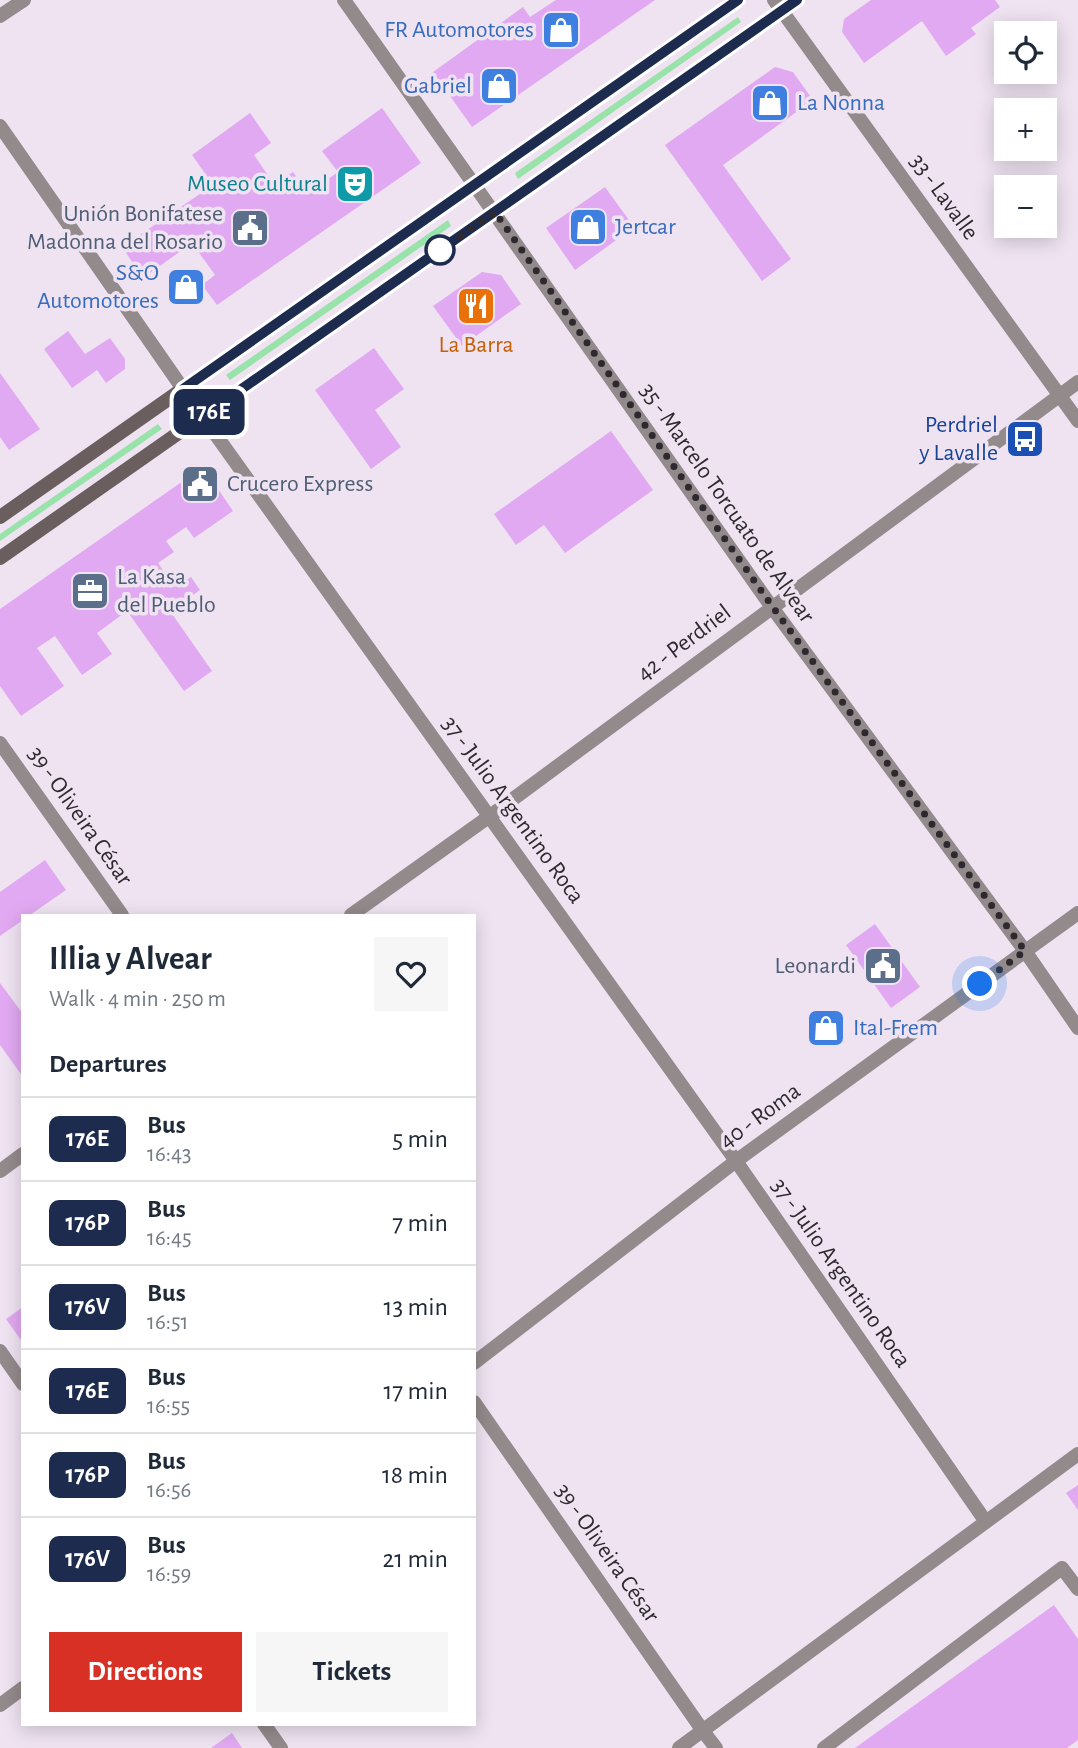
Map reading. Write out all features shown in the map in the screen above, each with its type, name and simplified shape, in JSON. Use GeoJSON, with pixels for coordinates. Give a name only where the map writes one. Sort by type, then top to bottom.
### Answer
{"type":"FeatureCollection","features":[{"type":"Feature","properties":{"kind":"main road"},"geometry":{"type":"LineString","coordinates":[[0,517],[738,0]]}},
{"type":"Feature","properties":{"kind":"main road"},"geometry":{"type":"LineString","coordinates":[[0,558],[495,212],[778,5],[797,0]]}},
{"type":"Feature","properties":{"kind":"street"},"geometry":{"type":"LineString","coordinates":[[0,16],[24,0]]}},
{"type":"Feature","properties":{"kind":"street","name":"35 - Marcelo Torcuato de Alvear"},"geometry":{"type":"LineString","coordinates":[[344,0],[772,606],[1025,951],[1078,1028]]}},
{"type":"Feature","properties":{"kind":"street","name":"33 - Lavalle"},"geometry":{"type":"LineString","coordinates":[[778,5],[1078,421]]}},
{"type":"Feature","properties":{"kind":"street","name":"37 - Julio Argentino Roca"},"geometry":{"type":"LineString","coordinates":[[0,126],[183,389],[736,1161],[986,1522]]}},
{"type":"Feature","properties":{"kind":"street","name":"42 - Perdriel"},"geometry":{"type":"LineString","coordinates":[[352,914],[490,816],[1078,382]]}},
{"type":"Feature","properties":{"kind":"street","name":"39 - Oliveira César"},"geometry":{"type":"LineString","coordinates":[[0,743],[121,914]]}},
{"type":"Feature","properties":{"kind":"street","name":"40 - Roma"},"geometry":{"type":"LineString","coordinates":[[476,1361],[736,1161],[1078,913]]}},
{"type":"Feature","properties":{"kind":"street"},"geometry":{"type":"LineString","coordinates":[[0,1171],[21,1155]]}},
{"type":"Feature","properties":{"kind":"street"},"geometry":{"type":"LineString","coordinates":[[0,1351],[21,1381]]}},
{"type":"Feature","properties":{"kind":"street","name":"39 - Oliveira César"},"geometry":{"type":"LineString","coordinates":[[476,1405],[716,1748]]}},
{"type":"Feature","properties":{"kind":"street"},"geometry":{"type":"LineString","coordinates":[[679,1748],[1078,1454]]}},
{"type":"Feature","properties":{"kind":"street"},"geometry":{"type":"LineString","coordinates":[[824,1748],[1062,1568],[1078,1589]]}},
{"type":"Feature","properties":{"kind":"street"},"geometry":{"type":"LineString","coordinates":[[0,1705],[21,1689]]}},
{"type":"Feature","properties":{"kind":"street"},"geometry":{"type":"LineString","coordinates":[[265,1726],[281,1748]]}},
{"type":"Feature","properties":{"kind":"green space"},"geometry":{"type":"Polygon","coordinates":[[[738,17],[741,22],[518,179],[515,173],[738,17]]]}},
{"type":"Feature","properties":{"kind":"green space"},"geometry":{"type":"Polygon","coordinates":[[[448,220],[451,226],[230,380],[226,375],[448,220]]]}},
{"type":"Feature","properties":{"kind":"green space"},"geometry":{"type":"Polygon","coordinates":[[[158,424],[162,429],[0,541],[0,534],[158,424]]]}},
{"type":"Feature","properties":{"kind":"building"},"geometry":{"type":"Polygon","coordinates":[[[556,0],[655,0],[472,127],[433,72],[523,7],[530,17],[556,0]]]}},
{"type":"Feature","properties":{"kind":"building"},"geometry":{"type":"Polygon","coordinates":[[[871,0],[995,0],[1000,7],[971,28],[976,34],[946,56],[922,21],[864,63],[842,32],[844,19],[871,0]]]}},
{"type":"Feature","properties":{"kind":"building"},"geometry":{"type":"Polygon","coordinates":[[[775,67],[793,72],[813,100],[723,165],[791,259],[762,281],[665,145],[775,67]]]}},
{"type":"Feature","properties":{"kind":"building"},"geometry":{"type":"Polygon","coordinates":[[[382,108],[421,163],[217,305],[202,285],[215,275],[192,243],[143,278],[122,247],[213,185],[192,155],[250,113],[271,143],[254,155],[274,184],[293,172],[308,193],[338,172],[322,151],[382,108]]]}},
{"type":"Feature","properties":{"kind":"building"},"geometry":{"type":"Polygon","coordinates":[[[605,187],[634,227],[575,270],[546,228],[605,187]]]}},
{"type":"Feature","properties":{"kind":"building"},"geometry":{"type":"Polygon","coordinates":[[[482,272],[501,275],[521,304],[462,346],[433,306],[482,272]]]}},
{"type":"Feature","properties":{"kind":"building"},"geometry":{"type":"Polygon","coordinates":[[[68,331],[85,354],[110,338],[125,359],[125,369],[106,383],[97,370],[72,388],[44,349],[68,331]]]}},
{"type":"Feature","properties":{"kind":"building"},"geometry":{"type":"Polygon","coordinates":[[[374,348],[404,389],[375,410],[401,447],[371,469],[315,390],[374,348]]]}},
{"type":"Feature","properties":{"kind":"building"},"geometry":{"type":"Polygon","coordinates":[[[0,373],[40,429],[9,450],[0,437],[0,373]]]}},
{"type":"Feature","properties":{"kind":"building"},"geometry":{"type":"Polygon","coordinates":[[[611,431],[653,490],[565,553],[544,525],[516,545],[494,514],[611,431]]]}},
{"type":"Feature","properties":{"kind":"building"},"geometry":{"type":"Polygon","coordinates":[[[203,467],[233,511],[194,538],[186,527],[166,541],[174,552],[158,563],[175,587],[191,577],[200,590],[170,611],[212,671],[184,691],[127,611],[97,633],[112,654],[82,675],[55,636],[37,648],[64,686],[21,716],[0,686],[0,609],[203,467]]]}},
{"type":"Feature","properties":{"kind":"building"},"geometry":{"type":"Polygon","coordinates":[[[45,860],[66,890],[31,914],[21,914],[21,921],[0,936],[0,892],[45,860]]]}},
{"type":"Feature","properties":{"kind":"building","name":"Leonardi"},"geometry":{"type":"Polygon","coordinates":[[[875,924],[920,987],[891,1008],[846,945],[875,924]]]}},
{"type":"Feature","properties":{"kind":"building"},"geometry":{"type":"Polygon","coordinates":[[[0,983],[21,1011],[21,1074],[0,1045],[0,983]]]}},
{"type":"Feature","properties":{"kind":"building"},"geometry":{"type":"Polygon","coordinates":[[[21,1308],[21,1340],[6,1319],[21,1308]]]}},
{"type":"Feature","properties":{"kind":"building"},"geometry":{"type":"Polygon","coordinates":[[[1078,1485],[1078,1510],[1066,1493],[1078,1485]]]}},
{"type":"Feature","properties":{"kind":"building"},"geometry":{"type":"Polygon","coordinates":[[[1054,1605],[1078,1639],[1078,1740],[1067,1748],[855,1748],[1054,1605]]]}},
{"type":"Feature","properties":{"kind":"building"},"geometry":{"type":"Polygon","coordinates":[[[232,1733],[242,1748],[211,1748],[232,1733]]]}},
{"type":"Feature","properties":{"kind":"bus line","name":"176E"},"geometry":{"type":"LineString","coordinates":[[738,0],[183,389],[203,416],[797,0]]}},
{"type":"Feature","properties":{"kind":"place","name":"FR Automotores"},"geometry":{"type":"Point","coordinates":[561,30]}},
{"type":"Feature","properties":{"kind":"place","name":"Gabriel"},"geometry":{"type":"Point","coordinates":[499,86]}},
{"type":"Feature","properties":{"kind":"place","name":"La Nonna"},"geometry":{"type":"Point","coordinates":[770,103]}},
{"type":"Feature","properties":{"kind":"place","name":"Museo Cultural"},"geometry":{"type":"Point","coordinates":[355,184]}},
{"type":"Feature","properties":{"kind":"place","name":"Jertcar"},"geometry":{"type":"Point","coordinates":[588,227]}},
{"type":"Feature","properties":{"kind":"place","name":"Unión Bonifatese Madonna del Rosario"},"geometry":{"type":"Point","coordinates":[250,228]}},
{"type":"Feature","properties":{"kind":"place","name":"S&O Automotores"},"geometry":{"type":"Point","coordinates":[186,287]}},
{"type":"Feature","properties":{"kind":"place","name":"La Barra"},"geometry":{"type":"Point","coordinates":[476,306]}},
{"type":"Feature","properties":{"kind":"place","name":"Perdriel y Lavalle"},"geometry":{"type":"Point","coordinates":[1025,439]}},
{"type":"Feature","properties":{"kind":"place","name":"Crucero Express"},"geometry":{"type":"Point","coordinates":[200,484]}},
{"type":"Feature","properties":{"kind":"place","name":"La Kasa del Pueblo"},"geometry":{"type":"Point","coordinates":[90,591]}},
{"type":"Feature","properties":{"kind":"place","name":"Leonardi"},"geometry":{"type":"Point","coordinates":[883,966]}},
{"type":"Feature","properties":{"kind":"place","name":"Ital-Frem"},"geometry":{"type":"Point","coordinates":[826,1028]}},
{"type":"Feature","properties":{"kind":"route"},"geometry":{"type":"LineString","coordinates":[[440,250],[495,212],[772,606],[1025,951],[980,984]]}}]}
